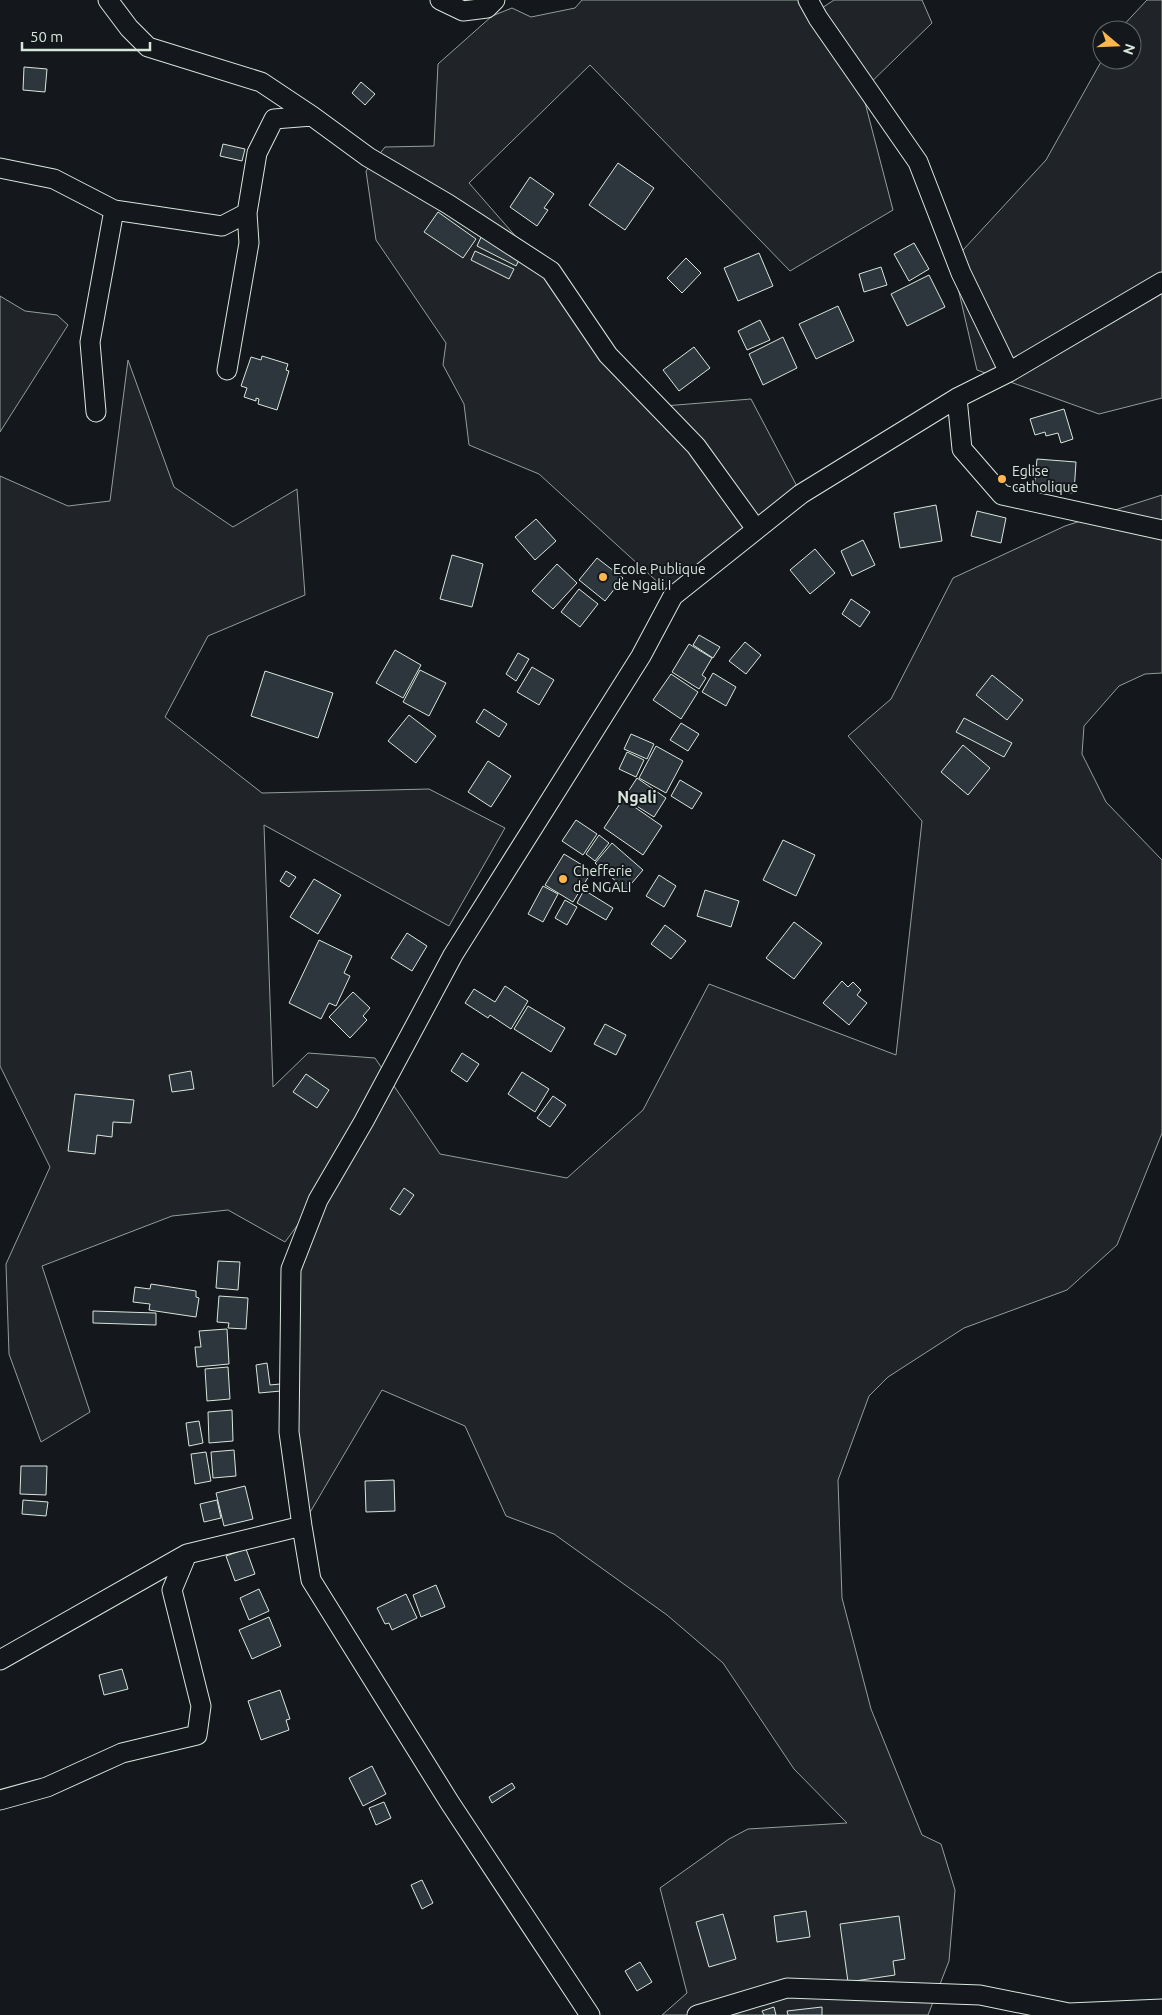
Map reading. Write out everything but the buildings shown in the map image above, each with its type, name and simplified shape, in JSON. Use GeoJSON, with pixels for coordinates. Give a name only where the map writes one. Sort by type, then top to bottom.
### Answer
{"type":"FeatureCollection","features":[{"type":"Feature","properties":{"kind":"street"},"geometry":{"type":"LineString","coordinates":[[108,0],[129,28],[148,47],[261,82],[368,157],[448,204],[551,271],[608,355],[696,446],[756,529]]}},
{"type":"Feature","properties":{"kind":"street"},"geometry":{"type":"LineString","coordinates":[[440,0],[463,11],[488,8],[495,0]]}},
{"type":"Feature","properties":{"kind":"street"},"geometry":{"type":"LineString","coordinates":[[808,0],[818,18],[918,162],[960,273],[1009,372]]}},
{"type":"Feature","properties":{"kind":"street"},"geometry":{"type":"LineString","coordinates":[[227,370],[249,243],[247,213],[257,153],[274,119],[312,116]]}},
{"type":"Feature","properties":{"kind":"street"},"geometry":{"type":"LineString","coordinates":[[0,168],[54,179],[114,210],[222,226],[247,213]]}},
{"type":"Feature","properties":{"kind":"street"},"geometry":{"type":"LineString","coordinates":[[96,412],[90,342],[114,210]]}},
{"type":"Feature","properties":{"kind":"street"},"geometry":{"type":"LineString","coordinates":[[590,2015],[450,1803],[311,1580],[289,1432],[291,1269],[318,1200],[364,1121],[453,955],[641,656],[673,596],[801,494],[957,398],[1009,372],[1162,282]]}},
{"type":"Feature","properties":{"kind":"street"},"geometry":{"type":"LineString","coordinates":[[957,398],[962,449],[1002,495],[1162,530]]}},
{"type":"Feature","properties":{"kind":"street"},"geometry":{"type":"LineString","coordinates":[[0,1660],[187,1554],[302,1526]]}},
{"type":"Feature","properties":{"kind":"street"},"geometry":{"type":"LineString","coordinates":[[0,1800],[47,1787],[122,1753],[197,1736],[201,1706],[172,1590],[187,1554]]}},
{"type":"Feature","properties":{"kind":"street"},"geometry":{"type":"LineString","coordinates":[[697,2015],[787,1988],[980,1995],[1069,2013],[1162,2009]]}},
{"type":"Feature","properties":{"kind":"shaded area"},"geometry":{"type":"Polygon","coordinates":[[[582,0],[807,0],[819,10],[834,0],[922,0],[932,23],[862,91],[893,210],[790,271],[590,65],[469,183],[664,406],[751,399],[801,494],[673,596],[539,474],[469,445],[464,404],[443,365],[446,343],[376,240],[366,171],[385,147],[434,146],[438,64],[492,16],[512,8],[531,17],[575,8],[582,0]]]}},
{"type":"Feature","properties":{"kind":"shaded area"},"geometry":{"type":"Polygon","coordinates":[[[1147,0],[1162,0],[1162,398],[1099,414],[977,370],[952,262],[1046,160],[1096,70],[1142,70],[1142,20],[1128,20],[1147,0]]]}},
{"type":"Feature","properties":{"kind":"shaded area"},"geometry":{"type":"Polygon","coordinates":[[[0,296],[25,311],[57,315],[68,325],[0,432],[0,296]]]}},
{"type":"Feature","properties":{"kind":"shaded area"},"geometry":{"type":"Polygon","coordinates":[[[128,360],[174,487],[233,527],[297,489],[305,595],[208,636],[165,717],[262,793],[429,789],[505,828],[449,926],[264,825],[273,1087],[308,1053],[375,1058],[440,1154],[567,1178],[643,1110],[709,984],[896,1055],[922,821],[848,736],[891,699],[953,578],[1065,526],[1162,495],[1162,673],[1145,674],[1119,686],[1084,726],[1082,754],[1106,802],[1162,860],[1162,1133],[1117,1245],[1067,1290],[964,1328],[888,1377],[869,1396],[838,1480],[842,1598],[871,1709],[922,1835],[941,1844],[955,1890],[949,1961],[928,2015],[662,2015],[687,1993],[660,1888],[729,1839],[748,1829],[847,1823],[794,1769],[723,1663],[667,1615],[554,1534],[506,1516],[465,1426],[382,1390],[302,1526],[291,1269],[313,1204],[285,1242],[228,1210],[172,1216],[42,1266],[90,1412],[41,1442],[9,1354],[6,1264],[50,1167],[0,1066],[0,476],[68,506],[110,501],[128,360]]]}},
{"type":"Feature","properties":{"kind":"place","name":"Eglise catholique"},"geometry":{"type":"Point","coordinates":[1002,479]}},
{"type":"Feature","properties":{"kind":"place","name":"Ecole Publique de Ngali I"},"geometry":{"type":"Point","coordinates":[603,577]}},
{"type":"Feature","properties":{"kind":"place","name":"Chefferie de NGALI"},"geometry":{"type":"Point","coordinates":[563,879]}},
{"type":"Feature","properties":{"kind":"district","name":"Ngali"},"geometry":{"type":"Point","coordinates":[637,797]}}]}
